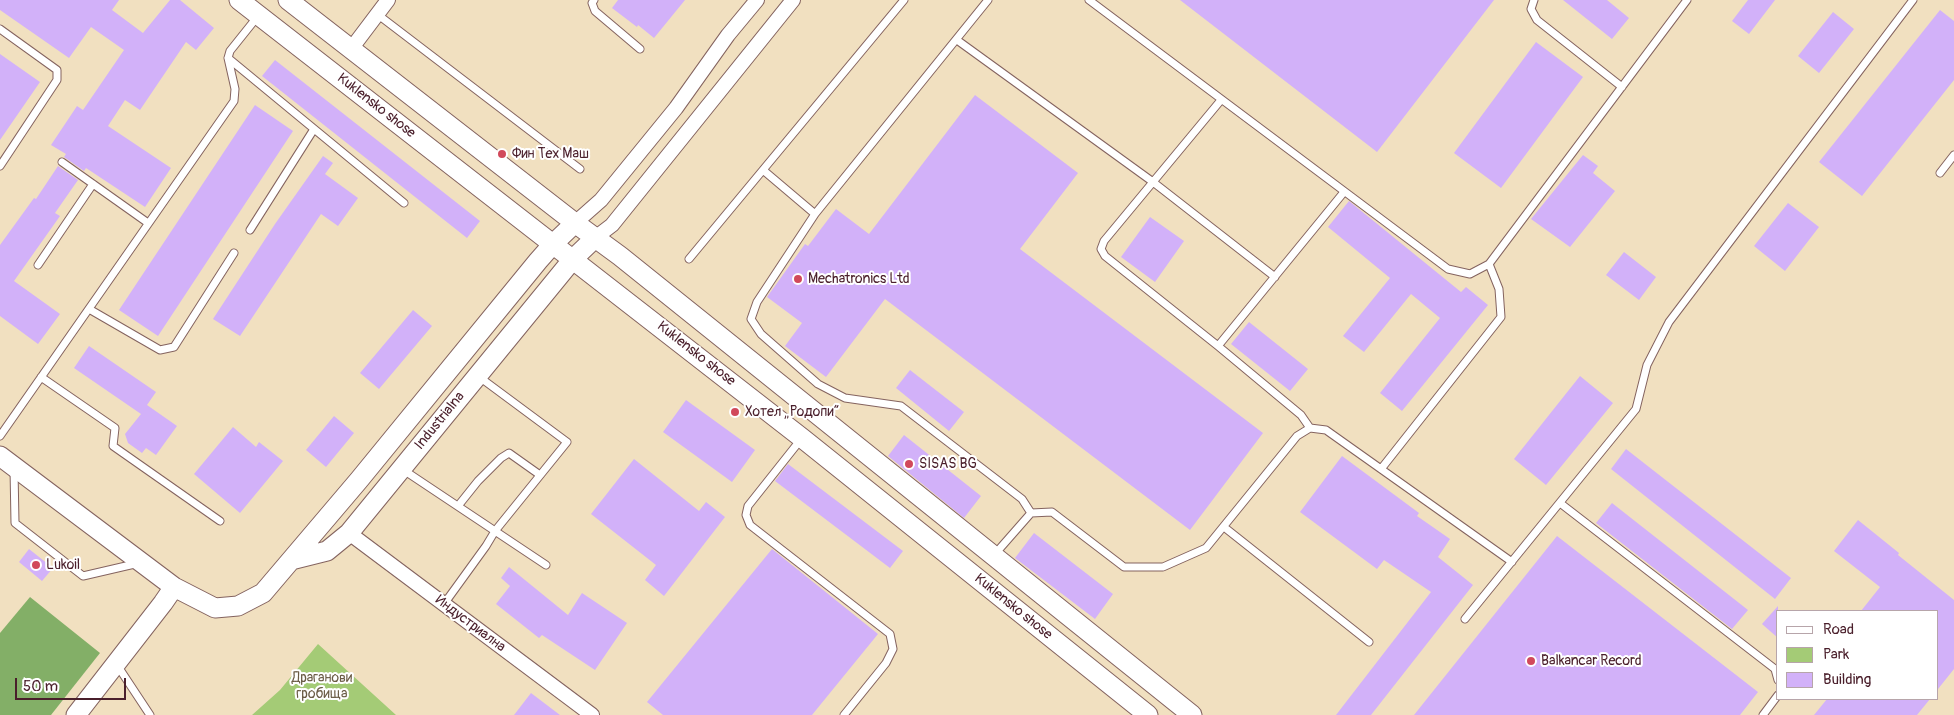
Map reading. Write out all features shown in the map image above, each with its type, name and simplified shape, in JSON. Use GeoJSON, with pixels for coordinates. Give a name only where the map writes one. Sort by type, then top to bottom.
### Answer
{"type":"FeatureCollection","features":[{"type":"Feature","properties":{"kind":"main road","name":"Kuklensko shose"},"geometry":{"type":"LineString","coordinates":[[239,0],[802,438],[1148,715]]}},
{"type":"Feature","properties":{"kind":"main road","name":"Kuklensko shose"},"geometry":{"type":"LineString","coordinates":[[288,0],[626,261],[1192,715]]}},
{"type":"Feature","properties":{"kind":"main road","name":"Industrialna"},"geometry":{"type":"LineString","coordinates":[[7,461],[174,587],[215,608],[238,606],[263,593],[553,244],[575,223]]}},
{"type":"Feature","properties":{"kind":"main road","name":"Industrialna"},"geometry":{"type":"LineString","coordinates":[[291,560],[327,551],[349,533],[573,259],[595,238]]}},
{"type":"Feature","properties":{"kind":"main road"},"geometry":{"type":"LineString","coordinates":[[76,715],[174,587]]}},
{"type":"Feature","properties":{"kind":"street"},"geometry":{"type":"LineString","coordinates":[[351,49],[388,0]]}},
{"type":"Feature","properties":{"kind":"street"},"geometry":{"type":"LineString","coordinates":[[575,223],[592,209],[676,108],[728,35],[757,0]]}},
{"type":"Feature","properties":{"kind":"street"},"geometry":{"type":"LineString","coordinates":[[595,238],[612,225],[793,0]]}},
{"type":"Feature","properties":{"kind":"street","name":"Индустриална"},"geometry":{"type":"LineString","coordinates":[[349,533],[592,715]]}},
{"type":"Feature","properties":{"kind":"lane"},"geometry":{"type":"LineString","coordinates":[[594,0],[592,3],[595,11],[640,49]]}},
{"type":"Feature","properties":{"kind":"lane"},"geometry":{"type":"LineString","coordinates":[[688,259],[904,0]]}},
{"type":"Feature","properties":{"kind":"lane"},"geometry":{"type":"LineString","coordinates":[[988,0],[958,40],[815,214],[757,302],[751,319],[761,334],[818,384],[844,398],[900,406],[1022,499],[1031,513]]}},
{"type":"Feature","properties":{"kind":"lane"},"geometry":{"type":"LineString","coordinates":[[1089,0],[1448,269],[1470,274],[1489,264],[1687,0]]}},
{"type":"Feature","properties":{"kind":"lane"},"geometry":{"type":"LineString","coordinates":[[1534,0],[1531,10],[1537,20],[1622,87]]}},
{"type":"Feature","properties":{"kind":"lane"},"geometry":{"type":"LineString","coordinates":[[1465,619],[1636,409],[1647,364],[1669,322],[1913,0]]}},
{"type":"Feature","properties":{"kind":"lane"},"geometry":{"type":"LineString","coordinates":[[378,14],[580,168]]}},
{"type":"Feature","properties":{"kind":"lane"},"geometry":{"type":"LineString","coordinates":[[0,436],[234,101],[235,88],[228,58],[230,51],[259,16]]}},
{"type":"Feature","properties":{"kind":"lane"},"geometry":{"type":"LineString","coordinates":[[0,29],[57,70],[57,80],[0,166]]}},
{"type":"Feature","properties":{"kind":"lane"},"geometry":{"type":"LineString","coordinates":[[958,40],[1153,182],[1275,277]]}},
{"type":"Feature","properties":{"kind":"lane"},"geometry":{"type":"LineString","coordinates":[[228,58],[404,204]]}},
{"type":"Feature","properties":{"kind":"lane"},"geometry":{"type":"LineString","coordinates":[[1221,100],[1104,241],[1101,249],[1104,256],[1218,346],[1301,415],[1310,428]]}},
{"type":"Feature","properties":{"kind":"lane"},"geometry":{"type":"LineString","coordinates":[[250,230],[314,129]]}},
{"type":"Feature","properties":{"kind":"lane"},"geometry":{"type":"LineString","coordinates":[[1940,173],[1954,155]]}},
{"type":"Feature","properties":{"kind":"lane"},"geometry":{"type":"LineString","coordinates":[[62,162],[148,223]]}},
{"type":"Feature","properties":{"kind":"lane"},"geometry":{"type":"LineString","coordinates":[[762,170],[815,214]]}},
{"type":"Feature","properties":{"kind":"lane"},"geometry":{"type":"LineString","coordinates":[[38,265],[94,184]]}},
{"type":"Feature","properties":{"kind":"lane"},"geometry":{"type":"LineString","coordinates":[[1218,346],[1344,192]]}},
{"type":"Feature","properties":{"kind":"lane"},"geometry":{"type":"LineString","coordinates":[[88,309],[160,350],[174,347],[234,253]]}},
{"type":"Feature","properties":{"kind":"lane"},"geometry":{"type":"LineString","coordinates":[[1381,469],[1501,316],[1498,289],[1489,264]]}},
{"type":"Feature","properties":{"kind":"lane"},"geometry":{"type":"LineString","coordinates":[[444,604],[495,531],[567,442],[478,376]]}},
{"type":"Feature","properties":{"kind":"lane"},"geometry":{"type":"LineString","coordinates":[[41,377],[115,428],[113,446],[220,522]]}},
{"type":"Feature","properties":{"kind":"lane"},"geometry":{"type":"LineString","coordinates":[[993,556],[1031,513],[1052,512],[1124,567],[1163,567],[1206,548],[1297,436],[1310,428],[1326,430],[1512,562]]}},
{"type":"Feature","properties":{"kind":"lane"},"geometry":{"type":"LineString","coordinates":[[802,438],[748,506],[746,515],[750,524],[890,634],[893,649],[886,663],[844,715]]}},
{"type":"Feature","properties":{"kind":"lane"},"geometry":{"type":"LineString","coordinates":[[458,506],[478,481],[501,458],[509,453],[540,476]]}},
{"type":"Feature","properties":{"kind":"lane"},"geometry":{"type":"LineString","coordinates":[[7,461],[15,523],[83,576],[140,563]]}},
{"type":"Feature","properties":{"kind":"lane"},"geometry":{"type":"LineString","coordinates":[[402,469],[546,565]]}},
{"type":"Feature","properties":{"kind":"lane"},"geometry":{"type":"LineString","coordinates":[[1560,503],[1775,669],[1776,673]]}},
{"type":"Feature","properties":{"kind":"lane"},"geometry":{"type":"LineString","coordinates":[[1224,527],[1369,642]]}},
{"type":"Feature","properties":{"kind":"lane"},"geometry":{"type":"LineString","coordinates":[[116,663],[150,715]]}},
{"type":"Feature","properties":{"kind":"lane"},"geometry":{"type":"LineString","coordinates":[[1763,715],[1776,698]]}},
{"type":"Feature","properties":{"kind":"green space"},"geometry":{"type":"Polygon","coordinates":[[[30,597],[100,653],[51,715],[0,715],[0,633],[30,597]]]}},
{"type":"Feature","properties":{"kind":"green space","name":"Драганови гробища"},"geometry":{"type":"Polygon","coordinates":[[[318,644],[396,715],[252,715],[280,690],[318,644]]]}},
{"type":"Feature","properties":{"kind":"building"},"geometry":{"type":"Polygon","coordinates":[[[0,0],[119,0],[112,10],[143,33],[170,0],[180,0],[214,28],[196,50],[186,42],[140,110],[125,100],[108,126],[171,168],[145,207],[86,168],[84,171],[64,157],[66,154],[51,145],[77,106],[83,110],[124,50],[91,27],[69,58],[0,10],[0,0]]]}},
{"type":"Feature","properties":{"kind":"building"},"geometry":{"type":"Polygon","coordinates":[[[618,0],[685,0],[654,38],[612,8],[618,0]]]}},
{"type":"Feature","properties":{"kind":"building"},"geometry":{"type":"Polygon","coordinates":[[[1180,0],[1494,0],[1377,152],[1180,0]]]}},
{"type":"Feature","properties":{"kind":"building"},"geometry":{"type":"Polygon","coordinates":[[[1563,0],[1607,0],[1629,18],[1612,39],[1563,0]]]}},
{"type":"Feature","properties":{"kind":"building"},"geometry":{"type":"Polygon","coordinates":[[[1748,0],[1775,0],[1749,34],[1732,21],[1748,0]]]}},
{"type":"Feature","properties":{"kind":"building"},"geometry":{"type":"Polygon","coordinates":[[[1940,10],[1954,21],[1954,80],[1862,196],[1819,162],[1940,10]]]}},
{"type":"Feature","properties":{"kind":"building"},"geometry":{"type":"Polygon","coordinates":[[[1833,12],[1854,29],[1819,73],[1798,56],[1833,12]]]}},
{"type":"Feature","properties":{"kind":"building"},"geometry":{"type":"Polygon","coordinates":[[[1536,42],[1583,77],[1501,188],[1454,153],[1536,42]]]}},
{"type":"Feature","properties":{"kind":"building"},"geometry":{"type":"Polygon","coordinates":[[[0,54],[40,82],[0,140],[0,54]]]}},
{"type":"Feature","properties":{"kind":"building"},"geometry":{"type":"Polygon","coordinates":[[[275,60],[480,221],[467,238],[262,76],[275,60]]]}},
{"type":"Feature","properties":{"kind":"building"},"geometry":{"type":"Polygon","coordinates":[[[975,95],[1078,173],[1020,249],[1263,433],[1190,530],[885,299],[826,377],[785,346],[802,323],[767,297],[805,244],[808,246],[836,209],[869,234],[975,95]]]}},
{"type":"Feature","properties":{"kind":"building"},"geometry":{"type":"Polygon","coordinates":[[[255,105],[293,131],[158,336],[119,310],[255,105]]]}},
{"type":"Feature","properties":{"kind":"building"},"geometry":{"type":"Polygon","coordinates":[[[1583,155],[1598,166],[1593,173],[1615,191],[1570,247],[1531,219],[1583,155]]]}},
{"type":"Feature","properties":{"kind":"building"},"geometry":{"type":"Polygon","coordinates":[[[323,156],[333,163],[325,174],[358,198],[338,226],[321,214],[240,336],[213,319],[275,224],[323,156]]]}},
{"type":"Feature","properties":{"kind":"building"},"geometry":{"type":"Polygon","coordinates":[[[58,166],[78,180],[55,213],[60,216],[14,281],[60,314],[38,344],[0,316],[0,245],[34,198],[36,199],[58,166]]]}},
{"type":"Feature","properties":{"kind":"building"},"geometry":{"type":"Polygon","coordinates":[[[1349,201],[1461,292],[1466,287],[1488,305],[1402,411],[1380,393],[1440,318],[1411,294],[1364,352],[1343,336],[1390,278],[1328,227],[1349,201]]]}},
{"type":"Feature","properties":{"kind":"building"},"geometry":{"type":"Polygon","coordinates":[[[1788,203],[1819,227],[1785,271],[1754,246],[1788,203]]]}},
{"type":"Feature","properties":{"kind":"building"},"geometry":{"type":"Polygon","coordinates":[[[1150,217],[1184,241],[1155,282],[1121,257],[1150,217]]]}},
{"type":"Feature","properties":{"kind":"building"},"geometry":{"type":"Polygon","coordinates":[[[1624,252],[1656,277],[1639,300],[1606,275],[1624,252]]]}},
{"type":"Feature","properties":{"kind":"building"},"geometry":{"type":"Polygon","coordinates":[[[413,310],[432,326],[379,389],[360,373],[413,310]]]}},
{"type":"Feature","properties":{"kind":"building"},"geometry":{"type":"Polygon","coordinates":[[[1249,322],[1308,369],[1290,391],[1231,344],[1249,322]]]}},
{"type":"Feature","properties":{"kind":"building"},"geometry":{"type":"Polygon","coordinates":[[[89,346],[156,392],[147,405],[177,426],[156,455],[146,448],[142,453],[128,443],[125,434],[141,414],[74,368],[89,346]]]}},
{"type":"Feature","properties":{"kind":"building"},"geometry":{"type":"Polygon","coordinates":[[[910,370],[964,412],[949,431],[896,388],[910,370]]]}},
{"type":"Feature","properties":{"kind":"building"},"geometry":{"type":"Polygon","coordinates":[[[1580,376],[1613,403],[1546,485],[1514,459],[1580,376]]]}},
{"type":"Feature","properties":{"kind":"building"},"geometry":{"type":"Polygon","coordinates":[[[686,400],[755,450],[732,482],[663,432],[686,400]]]}},
{"type":"Feature","properties":{"kind":"building"},"geometry":{"type":"Polygon","coordinates":[[[334,416],[354,433],[326,467],[306,450],[334,416]]]}},
{"type":"Feature","properties":{"kind":"building"},"geometry":{"type":"Polygon","coordinates":[[[233,427],[256,447],[259,442],[283,461],[240,513],[194,474],[233,427]]]}},
{"type":"Feature","properties":{"kind":"building"},"geometry":{"type":"Polygon","coordinates":[[[904,435],[981,496],[964,518],[888,456],[904,435]]]}},
{"type":"Feature","properties":{"kind":"building"},"geometry":{"type":"Polygon","coordinates":[[[1626,449],[1791,578],[1775,599],[1611,469],[1626,449]]]}},
{"type":"Feature","properties":{"kind":"building"},"geometry":{"type":"Polygon","coordinates":[[[1342,456],[1419,513],[1417,516],[1450,539],[1438,557],[1473,585],[1371,715],[1336,715],[1431,592],[1384,560],[1377,569],[1300,512],[1342,456]]]}},
{"type":"Feature","properties":{"kind":"building"},"geometry":{"type":"Polygon","coordinates":[[[634,459],[699,511],[706,502],[725,517],[664,596],[645,580],[656,565],[591,514],[634,459]]]}},
{"type":"Feature","properties":{"kind":"building"},"geometry":{"type":"Polygon","coordinates":[[[788,464],[903,551],[890,568],[775,481],[788,464]]]}},
{"type":"Feature","properties":{"kind":"building"},"geometry":{"type":"Polygon","coordinates":[[[1612,503],[1748,610],[1732,629],[1596,523],[1612,503]]]}},
{"type":"Feature","properties":{"kind":"building"},"geometry":{"type":"Polygon","coordinates":[[[1858,520],[1954,600],[1954,669],[1939,688],[1939,610],[1862,610],[1880,587],[1834,551],[1858,520]]]}},
{"type":"Feature","properties":{"kind":"building"},"geometry":{"type":"Polygon","coordinates":[[[1034,533],[1113,594],[1095,619],[1015,558],[1034,533]]]}},
{"type":"Feature","properties":{"kind":"building","name":"Balkancar Record"},"geometry":{"type":"Polygon","coordinates":[[[1557,536],[1758,692],[1740,715],[1414,715],[1557,536]]]}},
{"type":"Feature","properties":{"kind":"building","name":"Lukoil"},"geometry":{"type":"Polygon","coordinates":[[[29,549],[53,568],[42,581],[19,562],[29,549]]]}},
{"type":"Feature","properties":{"kind":"building"},"geometry":{"type":"Polygon","coordinates":[[[772,549],[878,634],[812,715],[663,715],[647,702],[772,549]]]}},
{"type":"Feature","properties":{"kind":"building"},"geometry":{"type":"Polygon","coordinates":[[[509,567],[568,615],[582,593],[627,623],[595,670],[542,635],[539,638],[496,604],[510,586],[501,578],[509,567]]]}},
{"type":"Feature","properties":{"kind":"building"},"geometry":{"type":"Polygon","coordinates":[[[1778,606],[1778,610],[1776,610],[1776,636],[1762,624],[1778,606]]]}},
{"type":"Feature","properties":{"kind":"building"},"geometry":{"type":"Polygon","coordinates":[[[531,693],[560,715],[514,715],[531,693]]]}},
{"type":"Feature","properties":{"kind":"building"},"geometry":{"type":"Polygon","coordinates":[[[1826,700],[1929,700],[1917,715],[1814,715],[1826,700]]]}},
{"type":"Feature","properties":{"kind":"place","name":"Фин Тех Маш"},"geometry":{"type":"Point","coordinates":[502,154]}},
{"type":"Feature","properties":{"kind":"place","name":"Mechatronics Ltd"},"geometry":{"type":"Point","coordinates":[798,279]}},
{"type":"Feature","properties":{"kind":"place","name":"Хотел „Родопи“"},"geometry":{"type":"Point","coordinates":[735,412]}},
{"type":"Feature","properties":{"kind":"place","name":"SISAS BG"},"geometry":{"type":"Point","coordinates":[909,464]}},
{"type":"Feature","properties":{"kind":"place","name":"Lukoil"},"geometry":{"type":"Point","coordinates":[36,565]}},
{"type":"Feature","properties":{"kind":"place","name":"Balkancar Record"},"geometry":{"type":"Point","coordinates":[1531,661]}}]}
